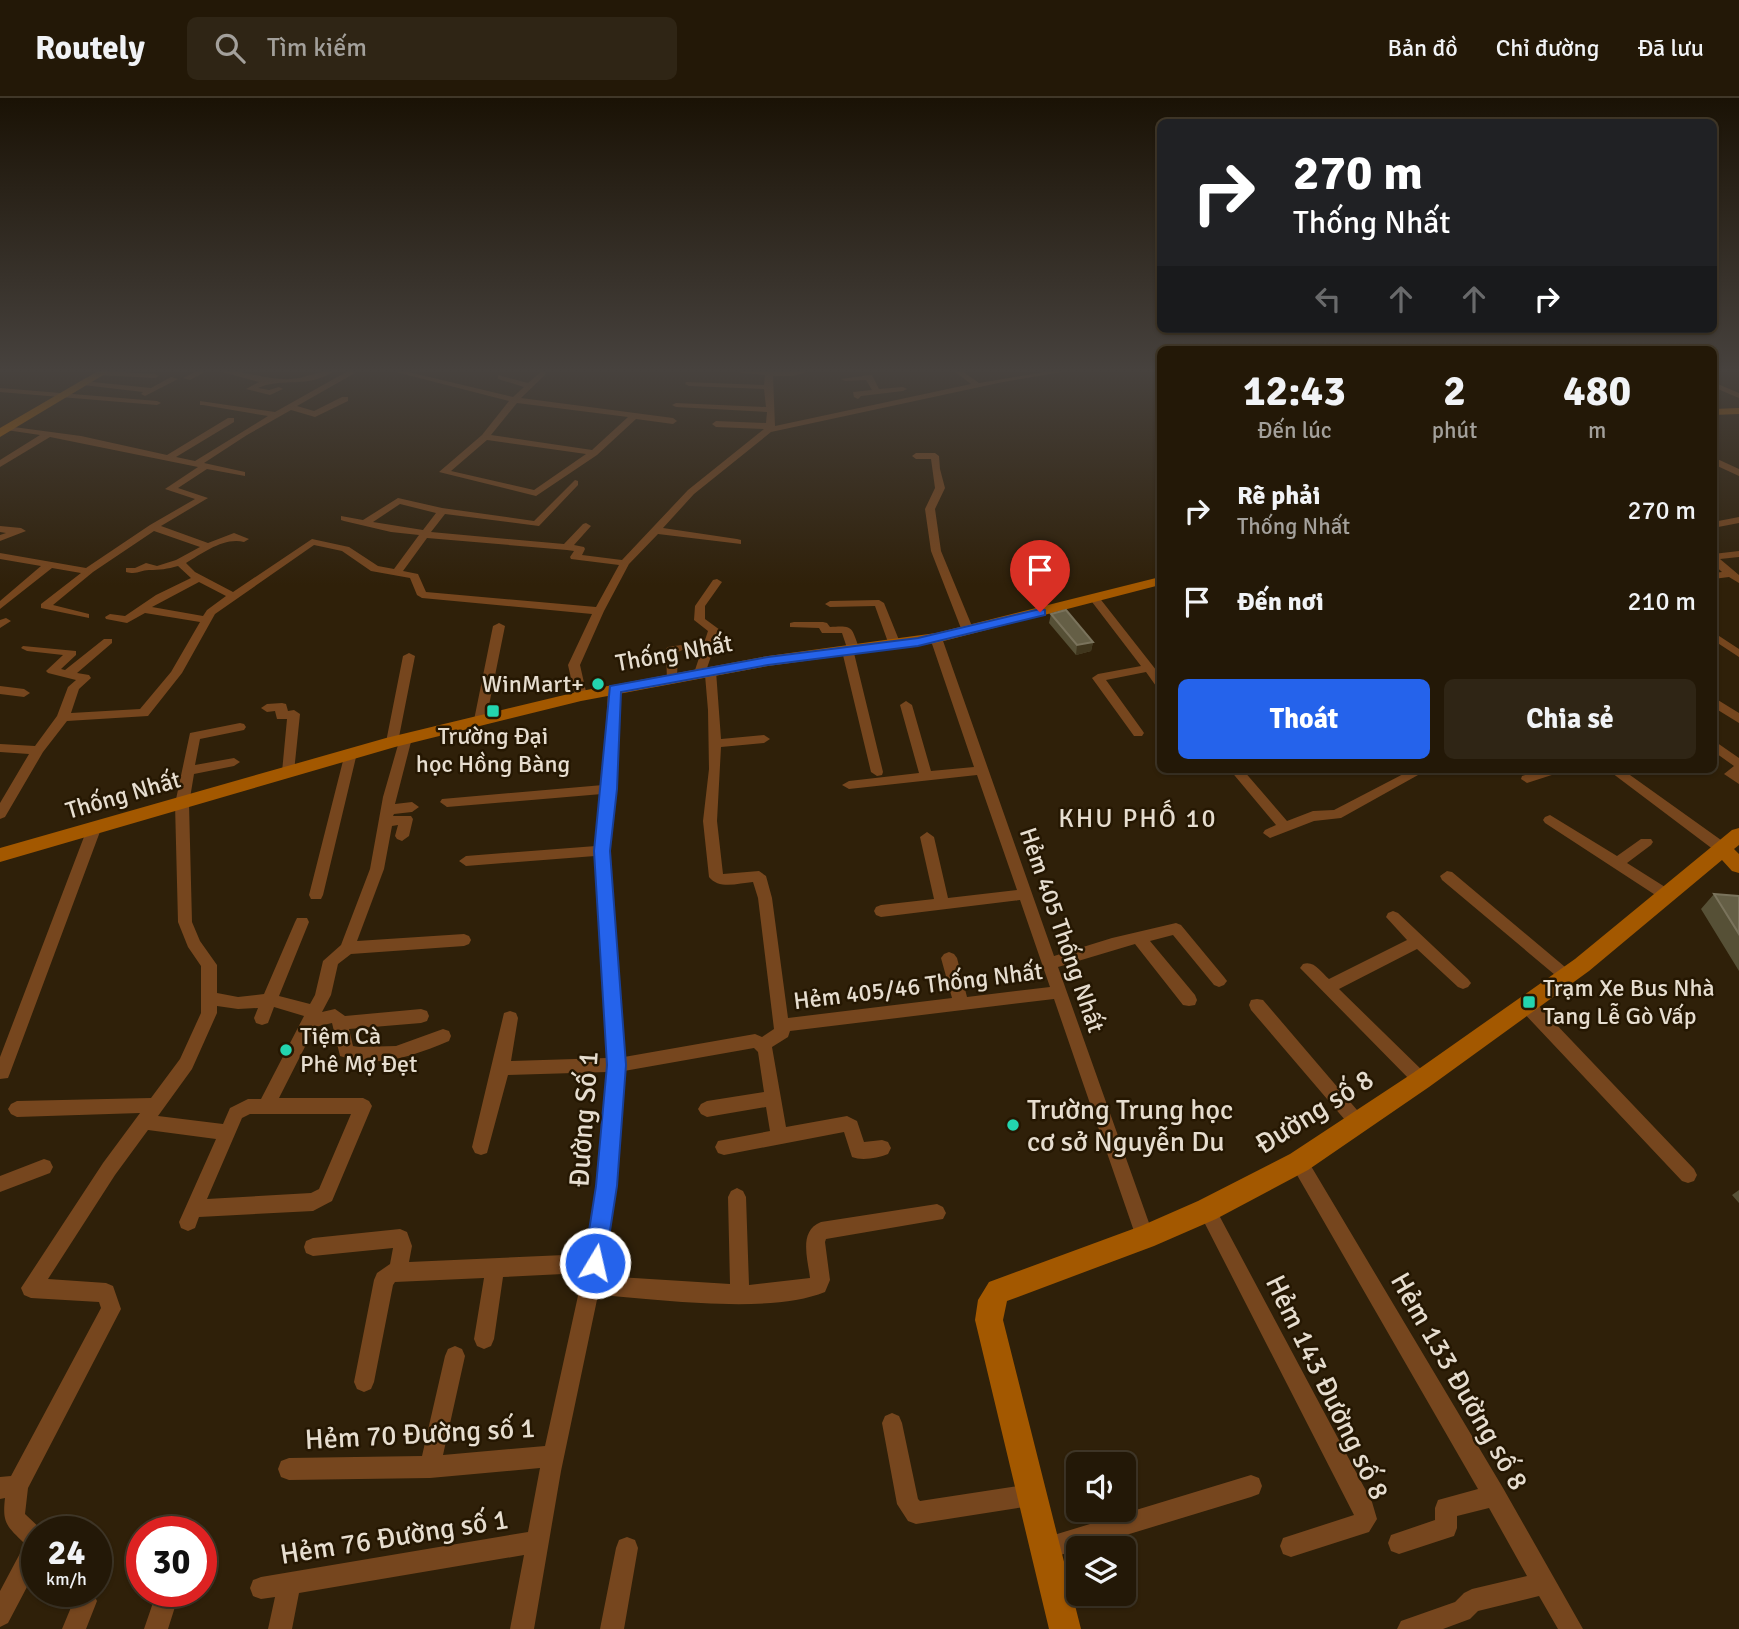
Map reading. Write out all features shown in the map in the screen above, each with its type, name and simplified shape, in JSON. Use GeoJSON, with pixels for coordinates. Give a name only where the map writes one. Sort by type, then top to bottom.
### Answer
{"type":"FeatureCollection","features":[{"type":"Feature","properties":{"kind":"main road","name":"Thống Nhất"},"geometry":{"type":"LineString","coordinates":[[0,855],[351,753],[581,696],[705,672],[936,638],[1157,582]]}},
{"type":"Feature","properties":{"kind":"main road","name":"Đường số 8"},"geometry":{"type":"LineString","coordinates":[[1065,1629],[994,1349],[989,1320],[991,1300],[998,1291],[1145,1237],[1207,1210],[1299,1162],[1421,1080],[1566,976],[1668,896],[1733,850]]}},
{"type":"Feature","properties":{"kind":"street"},"geometry":{"type":"LineString","coordinates":[[0,464],[33,442]]}},
{"type":"Feature","properties":{"kind":"street"},"geometry":{"type":"LineString","coordinates":[[93,442],[242,474]]}},
{"type":"Feature","properties":{"kind":"street"},"geometry":{"type":"LineString","coordinates":[[166,458],[192,442]]}},
{"type":"Feature","properties":{"kind":"street"},"geometry":{"type":"LineString","coordinates":[[85,616],[45,606],[88,573],[88,570],[173,514],[203,498],[170,489],[235,442]]}},
{"type":"Feature","properties":{"kind":"street"},"geometry":{"type":"LineString","coordinates":[[479,442],[444,472],[536,494],[605,442]]}},
{"type":"Feature","properties":{"kind":"street"},"geometry":{"type":"LineString","coordinates":[[522,442],[594,453]]}},
{"type":"Feature","properties":{"kind":"street"},"geometry":{"type":"LineString","coordinates":[[581,696],[574,665],[625,564],[691,492],[751,442]]}},
{"type":"Feature","properties":{"kind":"street"},"geometry":{"type":"LineString","coordinates":[[916,456],[935,456],[940,488],[930,509],[936,551],[968,631]]}},
{"type":"Feature","properties":{"kind":"street"},"geometry":{"type":"LineString","coordinates":[[1717,462],[1739,473]]}},
{"type":"Feature","properties":{"kind":"street"},"geometry":{"type":"LineString","coordinates":[[366,522],[398,502],[536,524],[575,483]]}},
{"type":"Feature","properties":{"kind":"street"},"geometry":{"type":"LineString","coordinates":[[398,571],[442,511]]}},
{"type":"Feature","properties":{"kind":"street"},"geometry":{"type":"LineString","coordinates":[[344,518],[426,534],[580,549],[575,557],[625,564]]}},
{"type":"Feature","properties":{"kind":"street"},"geometry":{"type":"LineString","coordinates":[[1717,524],[1739,520]]}},
{"type":"Feature","properties":{"kind":"street"},"geometry":{"type":"LineString","coordinates":[[567,547],[586,526]]}},
{"type":"Feature","properties":{"kind":"street"},"geometry":{"type":"LineString","coordinates":[[153,527],[208,547]]}},
{"type":"Feature","properties":{"kind":"street"},"geometry":{"type":"LineString","coordinates":[[0,529],[21,531],[0,538]]}},
{"type":"Feature","properties":{"kind":"street"},"geometry":{"type":"LineString","coordinates":[[654,530],[737,542]]}},
{"type":"Feature","properties":{"kind":"street"},"geometry":{"type":"LineString","coordinates":[[130,570],[137,571],[146,566],[157,569],[180,562],[234,536],[244,540]]}},
{"type":"Feature","properties":{"kind":"street"},"geometry":{"type":"LineString","coordinates":[[63,717],[144,713],[176,673],[211,612],[312,542],[345,549],[374,569],[398,571],[414,576],[422,595],[599,611]]}},
{"type":"Feature","properties":{"kind":"street"},"geometry":{"type":"LineString","coordinates":[[1717,557],[1739,554]]}},
{"type":"Feature","properties":{"kind":"street"},"geometry":{"type":"LineString","coordinates":[[0,556],[88,570]]}},
{"type":"Feature","properties":{"kind":"street"},"geometry":{"type":"LineString","coordinates":[[1717,561],[1735,577]]}},
{"type":"Feature","properties":{"kind":"street"},"geometry":{"type":"LineString","coordinates":[[180,562],[199,578],[232,595]]}},
{"type":"Feature","properties":{"kind":"street"},"geometry":{"type":"LineString","coordinates":[[0,606],[49,565]]}},
{"type":"Feature","properties":{"kind":"street"},"geometry":{"type":"LineString","coordinates":[[1717,576],[1735,577]]}},
{"type":"Feature","properties":{"kind":"street"},"geometry":{"type":"LineString","coordinates":[[110,617],[127,620],[199,578]]}},
{"type":"Feature","properties":{"kind":"street"},"geometry":{"type":"LineString","coordinates":[[717,582],[700,606],[699,620],[714,630],[705,672],[715,744],[710,821],[716,877],[722,880],[756,875],[761,877],[782,1025],[782,1032],[778,1037],[763,1045]]}},
{"type":"Feature","properties":{"kind":"street"},"geometry":{"type":"LineString","coordinates":[[1094,598],[1157,679]]}},
{"type":"Feature","properties":{"kind":"street"},"geometry":{"type":"LineString","coordinates":[[830,604],[879,603],[895,645]]}},
{"type":"Feature","properties":{"kind":"street"},"geometry":{"type":"LineString","coordinates":[[142,609],[206,620]]}},
{"type":"Feature","properties":{"kind":"street"},"geometry":{"type":"LineString","coordinates":[[794,625],[823,625],[826,631],[846,629],[877,772]]}},
{"type":"Feature","properties":{"kind":"street"},"geometry":{"type":"LineString","coordinates":[[480,720],[499,626]]}},
{"type":"Feature","properties":{"kind":"street","name":"Hẻm 405 Thống Nhất"},"geometry":{"type":"LineString","coordinates":[[936,638],[1145,1237]]}},
{"type":"Feature","properties":{"kind":"street"},"geometry":{"type":"LineString","coordinates":[[1717,639],[1739,654]]}},
{"type":"Feature","properties":{"kind":"street"},"geometry":{"type":"LineString","coordinates":[[68,674],[108,641]]}},
{"type":"Feature","properties":{"kind":"street"},"geometry":{"type":"LineString","coordinates":[[0,814],[38,750],[63,717],[74,687],[85,678],[52,671],[72,653],[32,644],[16,658]]}},
{"type":"Feature","properties":{"kind":"street"},"geometry":{"type":"LineString","coordinates":[[671,678],[671,649],[681,648]]}},
{"type":"Feature","properties":{"kind":"street"},"geometry":{"type":"LineString","coordinates":[[1717,649],[1727,648]]}},
{"type":"Feature","properties":{"kind":"street"},"geometry":{"type":"LineString","coordinates":[[266,1105],[323,995],[331,961],[347,948],[377,869],[399,740],[409,656]]}},
{"type":"Feature","properties":{"kind":"street"},"geometry":{"type":"LineString","coordinates":[[1138,733],[1098,678],[1149,668]]}},
{"type":"Feature","properties":{"kind":"street","name":"Đường Số 1"},"geometry":{"type":"LineString","coordinates":[[522,1629],[554,1455],[595,1263],[607,1186],[616,1065],[602,851],[609,789],[614,689]]}},
{"type":"Feature","properties":{"kind":"street"},"geometry":{"type":"LineString","coordinates":[[0,690],[24,693]]}},
{"type":"Feature","properties":{"kind":"street"},"geometry":{"type":"LineString","coordinates":[[1717,704],[1739,719]]}},
{"type":"Feature","properties":{"kind":"street"},"geometry":{"type":"LineString","coordinates":[[906,705],[926,776]]}},
{"type":"Feature","properties":{"kind":"street"},"geometry":{"type":"LineString","coordinates":[[267,708],[282,707],[281,716],[294,714],[288,772]]}},
{"type":"Feature","properties":{"kind":"street"},"geometry":{"type":"LineString","coordinates":[[21,1526],[14,1518],[9,1487],[111,1309],[106,1293],[31,1288],[143,1122],[186,1064],[209,1013],[209,965],[193,943],[185,922],[182,804],[194,736],[240,727]]}},
{"type":"Feature","properties":{"kind":"street"},"geometry":{"type":"LineString","coordinates":[[715,744],[764,739]]}},
{"type":"Feature","properties":{"kind":"street"},"geometry":{"type":"LineString","coordinates":[[1717,747],[1739,766],[1730,774],[1739,780]]}},
{"type":"Feature","properties":{"kind":"street"},"geometry":{"type":"LineString","coordinates":[[0,748],[38,750]]}},
{"type":"Feature","properties":{"kind":"street"},"geometry":{"type":"LineString","coordinates":[[316,895],[351,753]]}},
{"type":"Feature","properties":{"kind":"street"},"geometry":{"type":"LineString","coordinates":[[188,771],[234,762]]}},
{"type":"Feature","properties":{"kind":"street"},"geometry":{"type":"LineString","coordinates":[[849,785],[983,770]]}},
{"type":"Feature","properties":{"kind":"street"},"geometry":{"type":"LineString","coordinates":[[1239,773],[1284,825]]}},
{"type":"Feature","properties":{"kind":"street"},"geometry":{"type":"LineString","coordinates":[[1270,833],[1284,825],[1313,816],[1335,815],[1415,773]]}},
{"type":"Feature","properties":{"kind":"street"},"geometry":{"type":"LineString","coordinates":[[1527,779],[1544,773]]}},
{"type":"Feature","properties":{"kind":"street"},"geometry":{"type":"LineString","coordinates":[[1618,773],[1733,850]]}},
{"type":"Feature","properties":{"kind":"street"},"geometry":{"type":"LineString","coordinates":[[447,802],[609,789]]}},
{"type":"Feature","properties":{"kind":"street"},"geometry":{"type":"LineString","coordinates":[[387,816],[412,807]]}},
{"type":"Feature","properties":{"kind":"street"},"geometry":{"type":"LineString","coordinates":[[387,816],[405,819],[402,836]]}},
{"type":"Feature","properties":{"kind":"street"},"geometry":{"type":"LineString","coordinates":[[1550,820],[1668,896]]}},
{"type":"Feature","properties":{"kind":"street"},"geometry":{"type":"LineString","coordinates":[[2,1073],[94,829]]}},
{"type":"Feature","properties":{"kind":"street"},"geometry":{"type":"LineString","coordinates":[[928,837],[943,904]]}},
{"type":"Feature","properties":{"kind":"street"},"geometry":{"type":"LineString","coordinates":[[1616,863],[1646,842]]}},
{"type":"Feature","properties":{"kind":"street"},"geometry":{"type":"LineString","coordinates":[[466,861],[602,851]]}},
{"type":"Feature","properties":{"kind":"street"},"geometry":{"type":"LineString","coordinates":[[1447,876],[1566,976]]}},
{"type":"Feature","properties":{"kind":"street"},"geometry":{"type":"LineString","coordinates":[[881,911],[1026,894]]}},
{"type":"Feature","properties":{"kind":"street"},"geometry":{"type":"LineString","coordinates":[[1393,917],[1463,983]]}},
{"type":"Feature","properties":{"kind":"street"},"geometry":{"type":"LineString","coordinates":[[262,1018],[302,922]]}},
{"type":"Feature","properties":{"kind":"street"},"geometry":{"type":"LineString","coordinates":[[1051,963],[1176,929],[1219,981]]}},
{"type":"Feature","properties":{"kind":"street"},"geometry":{"type":"LineString","coordinates":[[1139,938],[1189,1000]]}},
{"type":"Feature","properties":{"kind":"street"},"geometry":{"type":"LineString","coordinates":[[347,948],[464,940]]}},
{"type":"Feature","properties":{"kind":"street"},"geometry":{"type":"LineString","coordinates":[[1328,987],[1418,941]]}},
{"type":"Feature","properties":{"kind":"street"},"geometry":{"type":"LineString","coordinates":[[949,958],[961,1004]]}},
{"type":"Feature","properties":{"kind":"street"},"geometry":{"type":"LineString","coordinates":[[1308,968],[1421,1080]]}},
{"type":"Feature","properties":{"kind":"street","name":"Hẻm 405/46 Thống Nhất"},"geometry":{"type":"LineString","coordinates":[[782,1025],[1060,992]]}},
{"type":"Feature","properties":{"kind":"street"},"geometry":{"type":"LineString","coordinates":[[209,998],[238,1003],[271,1000],[312,1016],[335,1016],[340,1023],[346,1051],[359,1055],[404,1052],[443,1036]]}},
{"type":"Feature","properties":{"kind":"street"},"geometry":{"type":"LineString","coordinates":[[1526,1004],[1688,1175]]}},
{"type":"Feature","properties":{"kind":"street"},"geometry":{"type":"LineString","coordinates":[[1256,1005],[1357,1122]]}},
{"type":"Feature","properties":{"kind":"street"},"geometry":{"type":"LineString","coordinates":[[340,1023],[421,1016]]}},
{"type":"Feature","properties":{"kind":"street"},"geometry":{"type":"LineString","coordinates":[[481,1147],[501,1068],[510,1018]]}},
{"type":"Feature","properties":{"kind":"street"},"geometry":{"type":"LineString","coordinates":[[501,1068],[616,1065],[755,1041],[763,1045]]}},
{"type":"Feature","properties":{"kind":"street"},"geometry":{"type":"LineString","coordinates":[[763,1045],[779,1136]]}},
{"type":"Feature","properties":{"kind":"street"},"geometry":{"type":"LineString","coordinates":[[707,1110],[773,1098]]}},
{"type":"Feature","properties":{"kind":"street"},"geometry":{"type":"LineString","coordinates":[[17,1109],[156,1105]]}},
{"type":"Feature","properties":{"kind":"street"},"geometry":{"type":"LineString","coordinates":[[266,1105],[363,1106],[326,1195],[313,1202],[190,1215],[225,1132],[236,1113],[248,1107],[266,1105]]}},
{"type":"Feature","properties":{"kind":"street"},"geometry":{"type":"LineString","coordinates":[[143,1122],[225,1132]]}},
{"type":"Feature","properties":{"kind":"street"},"geometry":{"type":"LineString","coordinates":[[724,1147],[847,1124],[851,1127],[858,1151],[882,1148]]}},
{"type":"Feature","properties":{"kind":"street","name":"Hẻm 133 Đường số 8"},"geometry":{"type":"LineString","coordinates":[[1299,1162],[1571,1629]]}},
{"type":"Feature","properties":{"kind":"street"},"geometry":{"type":"LineString","coordinates":[[0,1184],[44,1167]]}},
{"type":"Feature","properties":{"kind":"street"},"geometry":{"type":"LineString","coordinates":[[737,1197],[740,1294]]}},
{"type":"Feature","properties":{"kind":"street","name":"Hẻm 143 Đường số 8"},"geometry":{"type":"LineString","coordinates":[[1207,1210],[1364,1510],[1366,1519],[1361,1524],[1291,1546]]}},
{"type":"Feature","properties":{"kind":"street"},"geometry":{"type":"LineString","coordinates":[[590,1285],[740,1294],[818,1285],[815,1240],[821,1231],[937,1213]]}},
{"type":"Feature","properties":{"kind":"street"},"geometry":{"type":"LineString","coordinates":[[313,1247],[400,1238],[403,1246],[398,1272]]}},
{"type":"Feature","properties":{"kind":"street"},"geometry":{"type":"LineString","coordinates":[[364,1382],[384,1280],[390,1274],[595,1263]]}},
{"type":"Feature","properties":{"kind":"street"},"geometry":{"type":"LineString","coordinates":[[484,1339],[495,1268]]}},
{"type":"Feature","properties":{"kind":"street"},"geometry":{"type":"LineString","coordinates":[[430,1468],[455,1356]]}},
{"type":"Feature","properties":{"kind":"street"},"geometry":{"type":"LineString","coordinates":[[892,1423],[908,1504],[916,1513],[1031,1495]]}},
{"type":"Feature","properties":{"kind":"street","name":"Hẻm 70 Đường số 1"},"geometry":{"type":"LineString","coordinates":[[289,1469],[430,1468],[554,1455]]}},
{"type":"Feature","properties":{"kind":"street"},"geometry":{"type":"LineString","coordinates":[[1044,1549],[1251,1486]]}},
{"type":"Feature","properties":{"kind":"street"},"geometry":{"type":"LineString","coordinates":[[1399,1543],[1446,1528],[1446,1508],[1495,1496]]}},
{"type":"Feature","properties":{"kind":"street","name":"Hẻm 76 Đường số 1"},"geometry":{"type":"LineString","coordinates":[[261,1588],[537,1542]]}},
{"type":"Feature","properties":{"kind":"street"},"geometry":{"type":"LineString","coordinates":[[612,1629],[627,1548]]}},
{"type":"Feature","properties":{"kind":"street"},"geometry":{"type":"LineString","coordinates":[[0,1615],[21,1574]]}},
{"type":"Feature","properties":{"kind":"street"},"geometry":{"type":"LineString","coordinates":[[280,1629],[289,1583]]}},
{"type":"Feature","properties":{"kind":"street"},"geometry":{"type":"LineString","coordinates":[[1409,1629],[1462,1611],[1472,1601],[1545,1583]]}},
{"type":"Feature","properties":{"kind":"street"},"geometry":{"type":"LineString","coordinates":[[74,1629],[83,1607]]}},
{"type":"Feature","properties":{"kind":"street"},"geometry":{"type":"LineString","coordinates":[[156,1629],[163,1607]]}},
{"type":"Feature","properties":{"kind":"building"},"geometry":{"type":"Polygon","coordinates":[[[1066,610],[1093,642],[1077,645],[1051,614],[1066,610]]]}},
{"type":"Feature","properties":{"kind":"building"},"geometry":{"type":"Polygon","coordinates":[[[1714,894],[1739,896],[1739,934],[1714,894]]]}},
{"type":"Feature","properties":{"kind":"place","name":"WinMart+"},"geometry":{"type":"Point","coordinates":[598,684]}},
{"type":"Feature","properties":{"kind":"place","name":"Trường Đại học Hồng Bàng"},"geometry":{"type":"Point","coordinates":[493,711]}},
{"type":"Feature","properties":{"kind":"place","name":"Trạm Xe Bus Nhà Tang Lễ Gò Vấp"},"geometry":{"type":"Point","coordinates":[1529,1002]}},
{"type":"Feature","properties":{"kind":"place","name":"Tiệm Cà Phê Mợ Đẹt"},"geometry":{"type":"Point","coordinates":[286,1050]}},
{"type":"Feature","properties":{"kind":"place","name":"Trường Trung học cơ sở Nguyễn Du"},"geometry":{"type":"Point","coordinates":[1013,1125]}},
{"type":"Feature","properties":{"kind":"district","name":"KHU PHỐ 10"},"geometry":{"type":"Point","coordinates":[1138,818]}},
{"type":"Feature","properties":{"kind":"route"},"geometry":{"type":"LineString","coordinates":[[595,1263],[607,1186],[616,1065],[602,851],[609,789],[614,689],[768,661],[918,642],[1040,612]]}}]}
